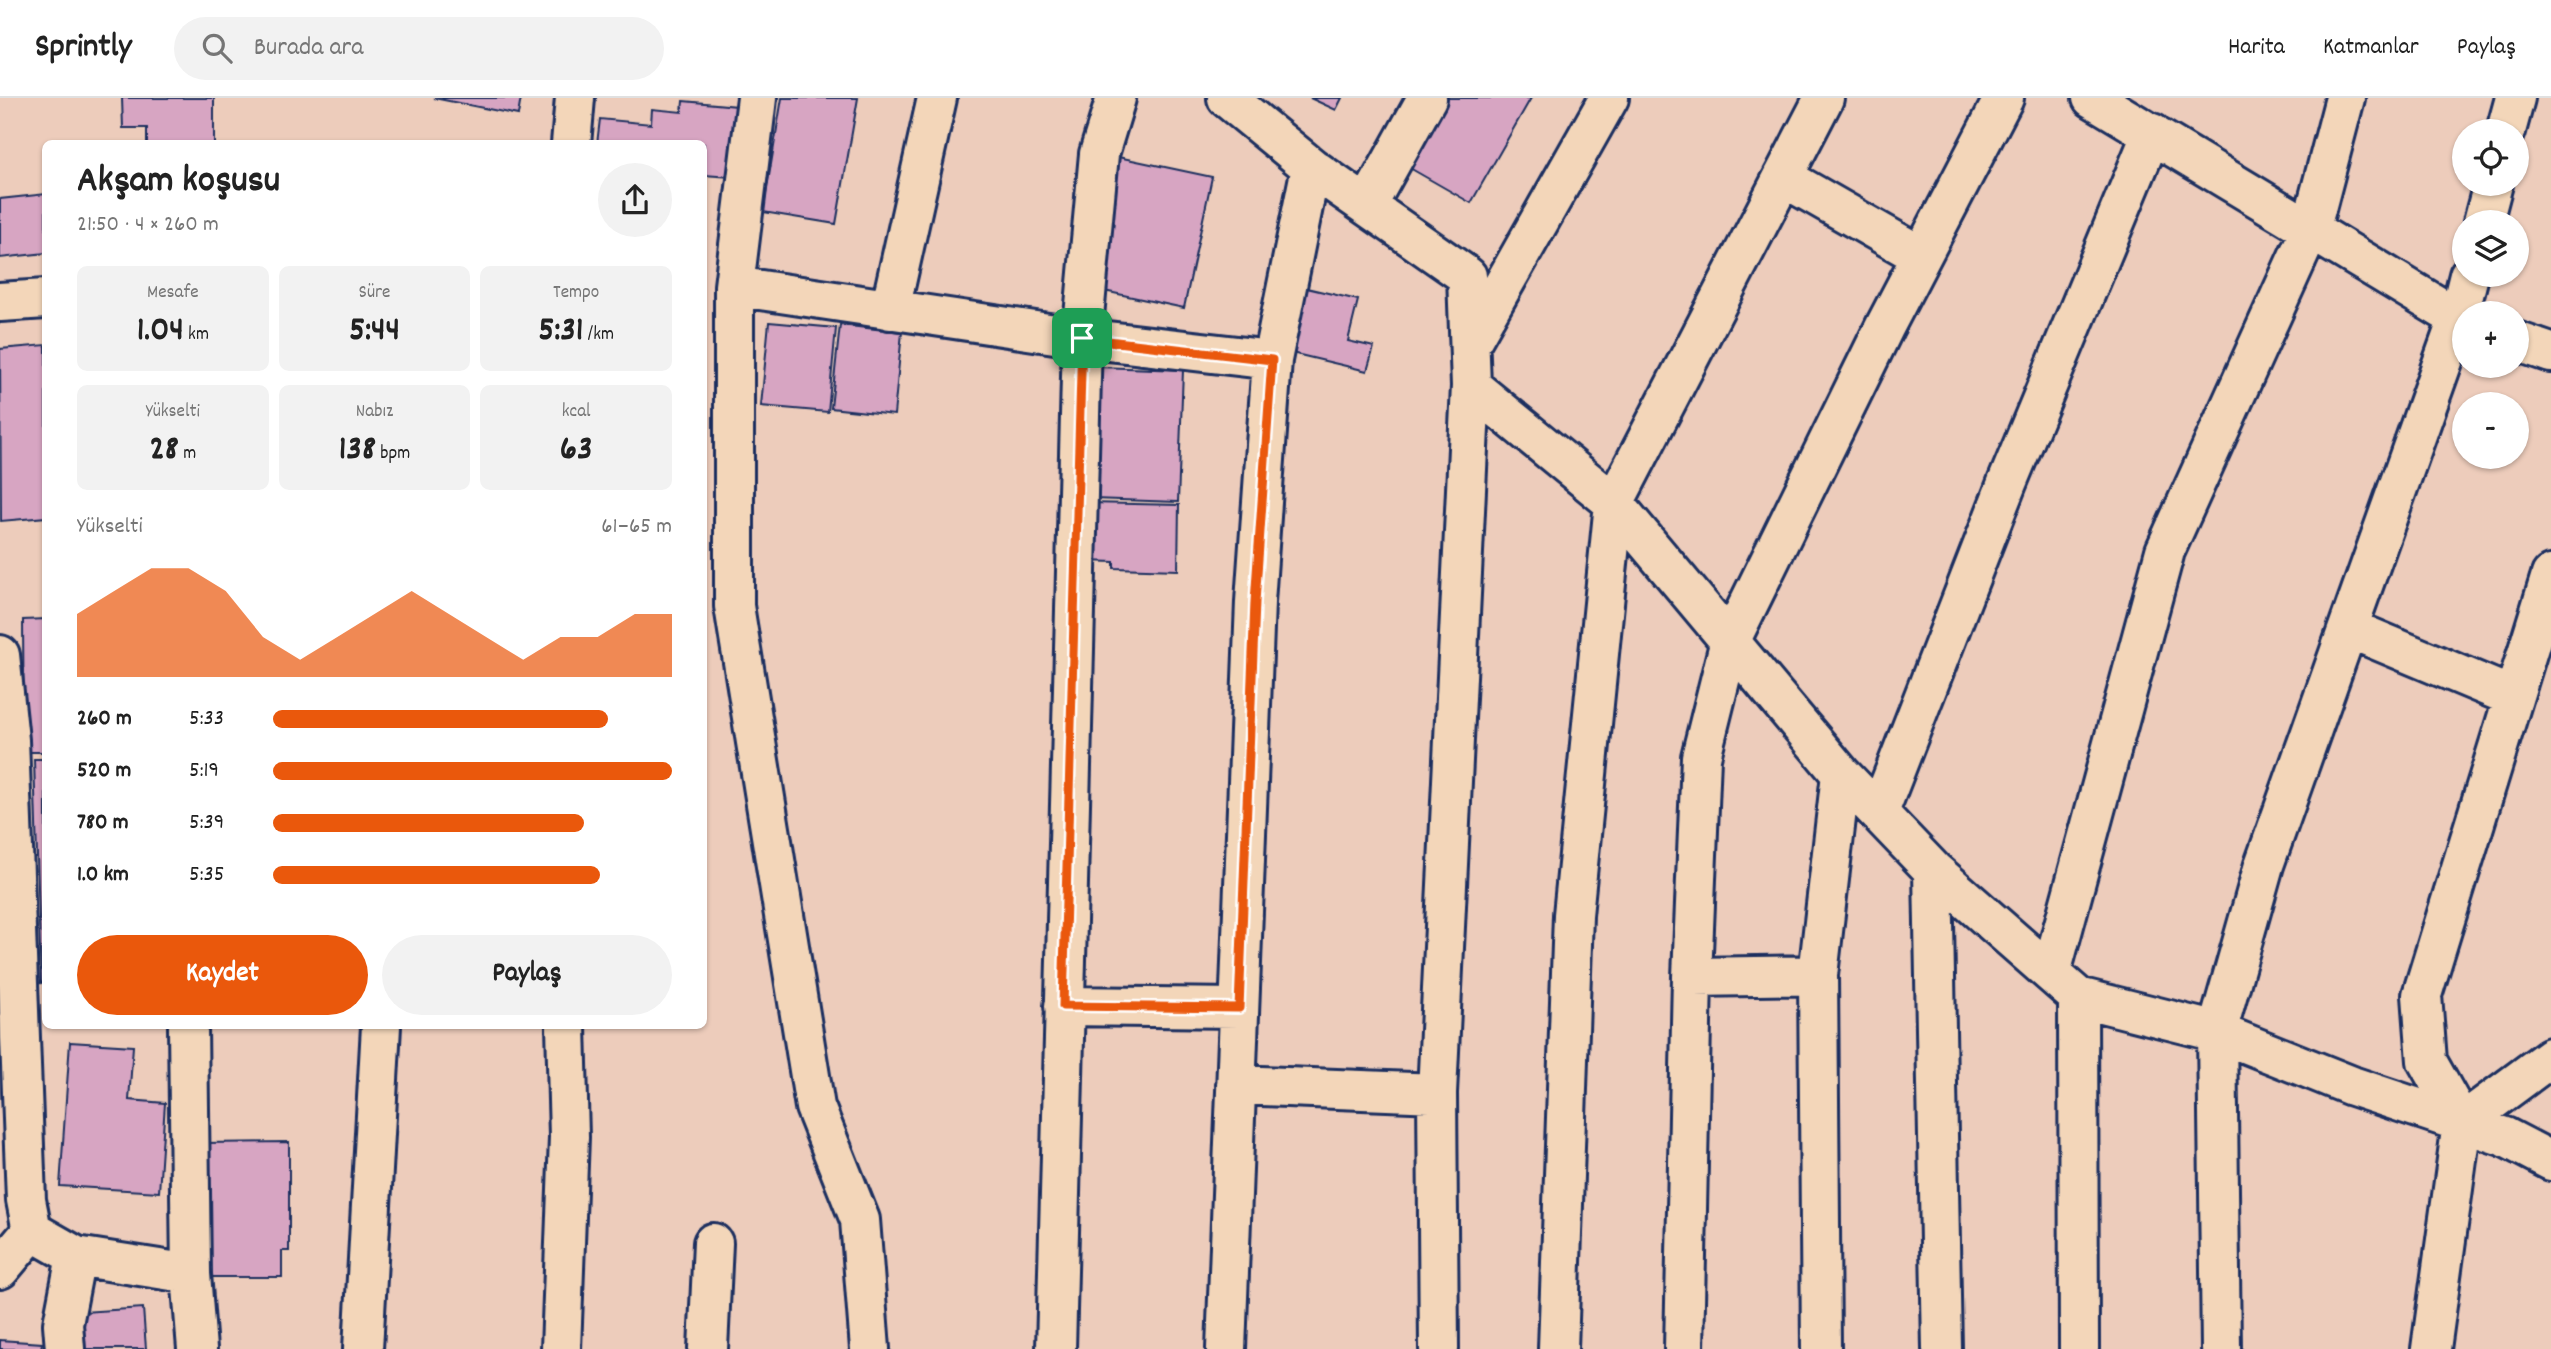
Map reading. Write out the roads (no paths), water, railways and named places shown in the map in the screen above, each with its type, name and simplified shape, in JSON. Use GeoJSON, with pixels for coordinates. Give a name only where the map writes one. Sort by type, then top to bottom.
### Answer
{"type":"FeatureCollection","features":[{"type":"Feature","properties":{"kind":"street"},"geometry":{"type":"LineString","coordinates":[[571,140],[575,98]]}},
{"type":"Feature","properties":{"kind":"street"},"geometry":{"type":"LineString","coordinates":[[757,98],[734,286],[734,606],[815,1107],[860,1220],[870,1349]]}},
{"type":"Feature","properties":{"kind":"street"},"geometry":{"type":"LineString","coordinates":[[890,310],[937,98]]}},
{"type":"Feature","properties":{"kind":"street"},"geometry":{"type":"LineString","coordinates":[[1056,1349],[1082,338],[1099,154],[1115,98]]}},
{"type":"Feature","properties":{"kind":"street"},"geometry":{"type":"LineString","coordinates":[[1227,98],[1311,167],[1467,276],[1471,386],[1437,1093],[1439,1349]]}},
{"type":"Feature","properties":{"kind":"street"},"geometry":{"type":"LineString","coordinates":[[1367,206],[1427,98]]}},
{"type":"Feature","properties":{"kind":"street"},"geometry":{"type":"LineString","coordinates":[[1470,344],[1609,98]]}},
{"type":"Feature","properties":{"kind":"street"},"geometry":{"type":"LineString","coordinates":[[1558,1349],[1573,915],[1614,503],[1824,98]]}},
{"type":"Feature","properties":{"kind":"street"},"geometry":{"type":"LineString","coordinates":[[1684,1349],[1692,978],[1701,757],[1729,644],[1921,256],[2004,98]]}},
{"type":"Feature","properties":{"kind":"street"},"geometry":{"type":"LineString","coordinates":[[2092,98],[2452,315]]}},
{"type":"Feature","properties":{"kind":"street"},"geometry":{"type":"LineString","coordinates":[[2078,1349],[2064,985],[2165,551],[2311,228],[2345,98]]}},
{"type":"Feature","properties":{"kind":"street"},"geometry":{"type":"LineString","coordinates":[[2509,119],[2515,98]]}},
{"type":"Feature","properties":{"kind":"street"},"geometry":{"type":"LineString","coordinates":[[1879,812],[2007,483],[2152,133]]}},
{"type":"Feature","properties":{"kind":"street"},"geometry":{"type":"LineString","coordinates":[[1226,1349],[1255,602],[1272,360],[1311,167]]}},
{"type":"Feature","properties":{"kind":"street"},"geometry":{"type":"LineString","coordinates":[[1783,177],[1921,256]]}},
{"type":"Feature","properties":{"kind":"street"},"geometry":{"type":"LineString","coordinates":[[734,286],[1082,338],[1272,360]]}},
{"type":"Feature","properties":{"kind":"street"},"geometry":{"type":"LineString","coordinates":[[0,302],[42,299]]}},
{"type":"Feature","properties":{"kind":"street"},"geometry":{"type":"LineString","coordinates":[[2221,1349],[2217,1032],[2264,865],[2452,345]]}},
{"type":"Feature","properties":{"kind":"street"},"geometry":{"type":"LineString","coordinates":[[2529,345],[2551,353]]}},
{"type":"Feature","properties":{"kind":"street"},"geometry":{"type":"LineString","coordinates":[[1471,386],[1614,503],[1729,644],[1841,774],[1933,870],[2064,985],[2217,1032],[2352,1086],[2505,1137],[2551,1161]]}},
{"type":"Feature","properties":{"kind":"street"},"geometry":{"type":"LineString","coordinates":[[2431,1349],[2462,1123],[2427,1061],[2422,995],[2551,575]]}},
{"type":"Feature","properties":{"kind":"street"},"geometry":{"type":"LineString","coordinates":[[2348,628],[2513,697]]}},
{"type":"Feature","properties":{"kind":"street"},"geometry":{"type":"LineString","coordinates":[[0,655],[9,740],[26,1200],[32,1231],[76,1256],[191,1274]]}},
{"type":"Feature","properties":{"kind":"street"},"geometry":{"type":"LineString","coordinates":[[1821,1349],[1818,975],[1841,774]]}},
{"type":"Feature","properties":{"kind":"street"},"geometry":{"type":"LineString","coordinates":[[1933,870],[1942,1349]]}},
{"type":"Feature","properties":{"kind":"street"},"geometry":{"type":"LineString","coordinates":[[1692,978],[1818,975]]}},
{"type":"Feature","properties":{"kind":"street"},"geometry":{"type":"LineString","coordinates":[[1063,1006],[1239,1008]]}},
{"type":"Feature","properties":{"kind":"street"},"geometry":{"type":"LineString","coordinates":[[188,1029],[191,1274],[197,1349]]}},
{"type":"Feature","properties":{"kind":"street"},"geometry":{"type":"LineString","coordinates":[[363,1349],[381,1029]]}},
{"type":"Feature","properties":{"kind":"street"},"geometry":{"type":"LineString","coordinates":[[561,1349],[569,1137],[566,1029]]}},
{"type":"Feature","properties":{"kind":"street"},"geometry":{"type":"LineString","coordinates":[[2462,1123],[2551,1058]]}},
{"type":"Feature","properties":{"kind":"street"},"geometry":{"type":"LineString","coordinates":[[1236,1085],[1437,1093]]}},
{"type":"Feature","properties":{"kind":"street"},"geometry":{"type":"LineString","coordinates":[[0,1269],[32,1231]]}},
{"type":"Feature","properties":{"kind":"street"},"geometry":{"type":"LineString","coordinates":[[708,1349],[713,1243]]}},
{"type":"Feature","properties":{"kind":"street"},"geometry":{"type":"LineString","coordinates":[[65,1349],[63,1324],[76,1256]]}}]}
